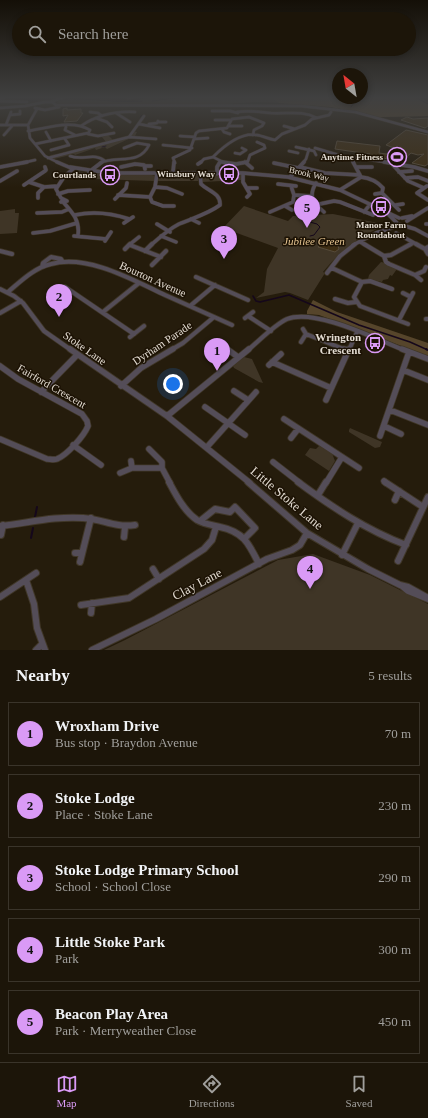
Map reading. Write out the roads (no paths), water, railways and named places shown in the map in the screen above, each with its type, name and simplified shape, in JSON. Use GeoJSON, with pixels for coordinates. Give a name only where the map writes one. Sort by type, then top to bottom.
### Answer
{"type":"FeatureCollection","features":[{"type":"Feature","properties":{"kind":"street"},"geometry":{"type":"LineString","coordinates":[[2,134],[10,127]]}},
{"type":"Feature","properties":{"kind":"street","name":"Brook Way"},"geometry":{"type":"LineString","coordinates":[[28,127],[30,138],[48,158],[72,168],[108,174],[243,173],[290,177],[340,190],[401,218],[405,224]]}},
{"type":"Feature","properties":{"kind":"street"},"geometry":{"type":"LineString","coordinates":[[28,131],[54,127]]}},
{"type":"Feature","properties":{"kind":"street"},"geometry":{"type":"LineString","coordinates":[[86,127],[90,129],[88,133]]}},
{"type":"Feature","properties":{"kind":"street"},"geometry":{"type":"LineString","coordinates":[[129,137],[136,127]]}},
{"type":"Feature","properties":{"kind":"street"},"geometry":{"type":"LineString","coordinates":[[174,173],[175,164],[173,160],[175,156],[186,153],[192,148],[194,138],[199,131],[226,127]]}},
{"type":"Feature","properties":{"kind":"street"},"geometry":{"type":"LineString","coordinates":[[253,135],[254,130],[259,127]]}},
{"type":"Feature","properties":{"kind":"street"},"geometry":{"type":"LineString","coordinates":[[289,127],[295,129]]}},
{"type":"Feature","properties":{"kind":"street"},"geometry":{"type":"LineString","coordinates":[[201,164],[204,159],[213,157],[239,138],[253,135],[270,140],[277,139],[280,136],[299,127]]}},
{"type":"Feature","properties":{"kind":"street"},"geometry":{"type":"LineString","coordinates":[[409,127],[428,133]]}},
{"type":"Feature","properties":{"kind":"street"},"geometry":{"type":"LineString","coordinates":[[222,129],[224,133],[230,134]]}},
{"type":"Feature","properties":{"kind":"street"},"geometry":{"type":"LineString","coordinates":[[65,130],[76,135]]}},
{"type":"Feature","properties":{"kind":"street"},"geometry":{"type":"LineString","coordinates":[[35,144],[65,139],[88,133],[89,135],[96,136],[114,133]]}},
{"type":"Feature","properties":{"kind":"street"},"geometry":{"type":"LineString","coordinates":[[51,141],[47,138],[46,134],[52,134]]}},
{"type":"Feature","properties":{"kind":"street"},"geometry":{"type":"LineString","coordinates":[[280,136],[285,138]]}},
{"type":"Feature","properties":{"kind":"street"},"geometry":{"type":"LineString","coordinates":[[82,147],[129,137],[156,139]]}},
{"type":"Feature","properties":{"kind":"street"},"geometry":{"type":"LineString","coordinates":[[180,137],[207,139]]}},
{"type":"Feature","properties":{"kind":"street"},"geometry":{"type":"LineString","coordinates":[[65,139],[70,143],[67,146]]}},
{"type":"Feature","properties":{"kind":"street"},"geometry":{"type":"LineString","coordinates":[[89,172],[97,164],[105,161],[132,159],[140,156],[151,145],[136,142],[124,148]]}},
{"type":"Feature","properties":{"kind":"street"},"geometry":{"type":"LineString","coordinates":[[257,142],[265,147],[270,147]]}},
{"type":"Feature","properties":{"kind":"street"},"geometry":{"type":"LineString","coordinates":[[48,158],[89,144]]}},
{"type":"Feature","properties":{"kind":"street"},"geometry":{"type":"LineString","coordinates":[[166,144],[192,148]]}},
{"type":"Feature","properties":{"kind":"street"},"geometry":{"type":"LineString","coordinates":[[51,150],[67,146]]}},
{"type":"Feature","properties":{"kind":"street"},"geometry":{"type":"LineString","coordinates":[[67,146],[71,150]]}},
{"type":"Feature","properties":{"kind":"street"},"geometry":{"type":"LineString","coordinates":[[213,157],[220,162],[228,164],[245,162],[248,160],[250,155],[265,147]]}},
{"type":"Feature","properties":{"kind":"street"},"geometry":{"type":"LineString","coordinates":[[289,151],[297,152],[298,148],[314,151],[316,155]]}},
{"type":"Feature","properties":{"kind":"street"},"geometry":{"type":"LineString","coordinates":[[315,148],[329,154],[405,164],[428,171]]}},
{"type":"Feature","properties":{"kind":"street"},"geometry":{"type":"LineString","coordinates":[[235,153],[240,154],[242,150],[250,155]]}},
{"type":"Feature","properties":{"kind":"street"},"geometry":{"type":"LineString","coordinates":[[290,177],[306,159],[308,150]]}},
{"type":"Feature","properties":{"kind":"street"},"geometry":{"type":"LineString","coordinates":[[70,157],[76,160],[85,160],[97,155],[105,161]]}},
{"type":"Feature","properties":{"kind":"street"},"geometry":{"type":"LineString","coordinates":[[132,159],[135,164]]}},
{"type":"Feature","properties":{"kind":"street"},"geometry":{"type":"LineString","coordinates":[[0,167],[34,160]]}},
{"type":"Feature","properties":{"kind":"street"},"geometry":{"type":"LineString","coordinates":[[353,161],[360,176]]}},
{"type":"Feature","properties":{"kind":"street"},"geometry":{"type":"LineString","coordinates":[[217,173],[217,164],[220,162]]}},
{"type":"Feature","properties":{"kind":"street"},"geometry":{"type":"LineString","coordinates":[[245,162],[252,168]]}},
{"type":"Feature","properties":{"kind":"street"},"geometry":{"type":"LineString","coordinates":[[274,163],[325,173],[360,176],[375,180],[383,188],[382,193]]}},
{"type":"Feature","properties":{"kind":"street"},"geometry":{"type":"LineString","coordinates":[[121,167],[135,164],[143,164],[145,168],[151,166]]}},
{"type":"Feature","properties":{"kind":"street"},"geometry":{"type":"LineString","coordinates":[[393,165],[405,178],[426,187]]}},
{"type":"Feature","properties":{"kind":"street"},"geometry":{"type":"LineString","coordinates":[[356,167],[370,168]]}},
{"type":"Feature","properties":{"kind":"street"},"geometry":{"type":"LineString","coordinates":[[24,185],[47,168]]}},
{"type":"Feature","properties":{"kind":"street"},"geometry":{"type":"LineString","coordinates":[[72,168],[56,189],[58,194],[75,215],[79,227],[76,236],[106,240],[111,232]]}},
{"type":"Feature","properties":{"kind":"street"},"geometry":{"type":"LineString","coordinates":[[0,181],[11,173],[17,171]]}},
{"type":"Feature","properties":{"kind":"street"},"geometry":{"type":"LineString","coordinates":[[399,172],[412,171]]}},
{"type":"Feature","properties":{"kind":"street"},"geometry":{"type":"LineString","coordinates":[[150,197],[155,187],[157,173]]}},
{"type":"Feature","properties":{"kind":"street"},"geometry":{"type":"LineString","coordinates":[[193,222],[218,208],[221,202],[217,194],[205,188],[201,184],[200,173]]}},
{"type":"Feature","properties":{"kind":"street"},"geometry":{"type":"LineString","coordinates":[[243,173],[243,182],[250,195]]}},
{"type":"Feature","properties":{"kind":"street"},"geometry":{"type":"LineString","coordinates":[[340,190],[360,176]]}},
{"type":"Feature","properties":{"kind":"street"},"geometry":{"type":"LineString","coordinates":[[405,178],[418,177],[428,180]]}},
{"type":"Feature","properties":{"kind":"street"},"geometry":{"type":"LineString","coordinates":[[29,182],[44,187],[58,186]]}},
{"type":"Feature","properties":{"kind":"street"},"geometry":{"type":"LineString","coordinates":[[115,199],[126,188],[128,183],[121,183]]}},
{"type":"Feature","properties":{"kind":"street"},"geometry":{"type":"LineString","coordinates":[[316,183],[311,189],[311,196],[315,205],[324,212]]}},
{"type":"Feature","properties":{"kind":"street"},"geometry":{"type":"LineString","coordinates":[[278,184],[296,186]]}},
{"type":"Feature","properties":{"kind":"street"},"geometry":{"type":"LineString","coordinates":[[270,212],[293,202],[294,195],[291,186]]}},
{"type":"Feature","properties":{"kind":"street"},"geometry":{"type":"LineString","coordinates":[[36,197],[44,187]]}},
{"type":"Feature","properties":{"kind":"street"},"geometry":{"type":"LineString","coordinates":[[155,187],[167,188],[182,194]]}},
{"type":"Feature","properties":{"kind":"street"},"geometry":{"type":"LineString","coordinates":[[426,187],[417,194],[428,200]]}},
{"type":"Feature","properties":{"kind":"street"},"geometry":{"type":"LineString","coordinates":[[247,188],[256,188]]}},
{"type":"Feature","properties":{"kind":"street"},"geometry":{"type":"LineString","coordinates":[[58,194],[68,191],[90,190]]}},
{"type":"Feature","properties":{"kind":"street"},"geometry":{"type":"LineString","coordinates":[[374,194],[382,193]]}},
{"type":"Feature","properties":{"kind":"street"},"geometry":{"type":"LineString","coordinates":[[382,193],[400,210]]}},
{"type":"Feature","properties":{"kind":"street"},"geometry":{"type":"LineString","coordinates":[[118,195],[150,197]]}},
{"type":"Feature","properties":{"kind":"street"},"geometry":{"type":"LineString","coordinates":[[294,195],[311,196]]}},
{"type":"Feature","properties":{"kind":"street"},"geometry":{"type":"LineString","coordinates":[[150,197],[155,205],[173,207]]}},
{"type":"Feature","properties":{"kind":"street"},"geometry":{"type":"LineString","coordinates":[[315,205],[334,201],[373,215]]}},
{"type":"Feature","properties":{"kind":"street"},"geometry":{"type":"LineString","coordinates":[[396,206],[402,204]]}},
{"type":"Feature","properties":{"kind":"street"},"geometry":{"type":"LineString","coordinates":[[285,206],[292,210]]}},
{"type":"Feature","properties":{"kind":"street"},"geometry":{"type":"LineString","coordinates":[[364,212],[368,207]]}},
{"type":"Feature","properties":{"kind":"street"},"geometry":{"type":"LineString","coordinates":[[328,273],[340,256],[360,242],[375,233],[390,227],[405,224],[415,215],[428,208]]}},
{"type":"Feature","properties":{"kind":"street"},"geometry":{"type":"LineString","coordinates":[[37,214],[62,212],[69,209]]}},
{"type":"Feature","properties":{"kind":"street"},"geometry":{"type":"LineString","coordinates":[[75,215],[96,212],[116,215],[129,219]]}},
{"type":"Feature","properties":{"kind":"street","name":"Brook Way"},"geometry":{"type":"LineString","coordinates":[[386,212],[394,221],[405,224]]}},
{"type":"Feature","properties":{"kind":"street"},"geometry":{"type":"LineString","coordinates":[[390,227],[394,221],[415,215]]}},
{"type":"Feature","properties":{"kind":"street"},"geometry":{"type":"LineString","coordinates":[[124,223],[133,217]]}},
{"type":"Feature","properties":{"kind":"street"},"geometry":{"type":"LineString","coordinates":[[145,251],[161,236],[170,232],[178,224],[193,222],[199,223]]}},
{"type":"Feature","properties":{"kind":"street"},"geometry":{"type":"LineString","coordinates":[[36,232],[50,231],[77,223]]}},
{"type":"Feature","properties":{"kind":"street"},"geometry":{"type":"LineString","coordinates":[[405,224],[428,236]]}},
{"type":"Feature","properties":{"kind":"street"},"geometry":{"type":"LineString","coordinates":[[158,226],[170,232]]}},
{"type":"Feature","properties":{"kind":"street"},"geometry":{"type":"LineString","coordinates":[[396,233],[413,243],[426,248],[428,254]]}},
{"type":"Feature","properties":{"kind":"street"},"geometry":{"type":"LineString","coordinates":[[161,236],[175,243],[181,237]]}},
{"type":"Feature","properties":{"kind":"street"},"geometry":{"type":"LineString","coordinates":[[125,250],[138,237]]}},
{"type":"Feature","properties":{"kind":"street"},"geometry":{"type":"LineString","coordinates":[[360,242],[384,256],[392,255],[413,243]]}},
{"type":"Feature","properties":{"kind":"street"},"geometry":{"type":"LineString","coordinates":[[130,245],[160,257]]}},
{"type":"Feature","properties":{"kind":"street"},"geometry":{"type":"LineString","coordinates":[[0,250],[12,254]]}},
{"type":"Feature","properties":{"kind":"street"},"geometry":{"type":"LineString","coordinates":[[152,265],[166,251]]}},
{"type":"Feature","properties":{"kind":"street"},"geometry":{"type":"LineString","coordinates":[[384,256],[386,262],[389,264],[415,275],[421,280]]}},
{"type":"Feature","properties":{"kind":"street","name":"Bourton Avenue"},"geometry":{"type":"LineString","coordinates":[[8,292],[27,276],[42,267],[63,262],[108,269],[232,325]]}},
{"type":"Feature","properties":{"kind":"street"},"geometry":{"type":"LineString","coordinates":[[415,275],[424,271],[426,267]]}},
{"type":"Feature","properties":{"kind":"street"},"geometry":{"type":"LineString","coordinates":[[332,268],[362,282],[370,281],[392,289]]}},
{"type":"Feature","properties":{"kind":"street"},"geometry":{"type":"LineString","coordinates":[[199,277],[239,298],[248,300]]}},
{"type":"Feature","properties":{"kind":"street"},"geometry":{"type":"LineString","coordinates":[[362,282],[354,297],[356,302],[364,308],[408,324]]}},
{"type":"Feature","properties":{"kind":"street"},"geometry":{"type":"LineString","coordinates":[[103,312],[139,283]]}},
{"type":"Feature","properties":{"kind":"street"},"geometry":{"type":"LineString","coordinates":[[190,306],[215,285]]}},
{"type":"Feature","properties":{"kind":"street"},"geometry":{"type":"LineString","coordinates":[[65,287],[103,312],[132,335],[144,326]]}},
{"type":"Feature","properties":{"kind":"street","name":"Stoke Lane"},"geometry":{"type":"LineString","coordinates":[[0,289],[8,292],[21,301],[44,331],[121,386],[167,416]]}},
{"type":"Feature","properties":{"kind":"street"},"geometry":{"type":"LineString","coordinates":[[399,320],[412,295],[403,293]]}},
{"type":"Feature","properties":{"kind":"street"},"geometry":{"type":"LineString","coordinates":[[335,299],[348,303],[356,302]]}},
{"type":"Feature","properties":{"kind":"street"},"geometry":{"type":"LineString","coordinates":[[0,313],[21,301]]}},
{"type":"Feature","properties":{"kind":"street"},"geometry":{"type":"LineString","coordinates":[[253,312],[246,317],[271,330]]}},
{"type":"Feature","properties":{"kind":"street"},"geometry":{"type":"LineString","coordinates":[[167,416],[271,330],[285,320],[294,317],[307,316],[322,319],[381,341],[383,344],[391,345],[428,359]]}},
{"type":"Feature","properties":{"kind":"street","name":"Dyrham Parade"},"geometry":{"type":"LineString","coordinates":[[121,386],[141,368],[183,343],[214,317]]}},
{"type":"Feature","properties":{"kind":"street"},"geometry":{"type":"LineString","coordinates":[[303,329],[306,334],[348,351]]}},
{"type":"Feature","properties":{"kind":"street"},"geometry":{"type":"LineString","coordinates":[[326,400],[357,332]]}},
{"type":"Feature","properties":{"kind":"street"},"geometry":{"type":"LineString","coordinates":[[301,342],[306,334]]}},
{"type":"Feature","properties":{"kind":"street"},"geometry":{"type":"LineString","coordinates":[[218,349],[221,343],[238,357]]}},
{"type":"Feature","properties":{"kind":"street"},"geometry":{"type":"LineString","coordinates":[[380,436],[409,352]]}},
{"type":"Feature","properties":{"kind":"street"},"geometry":{"type":"LineString","coordinates":[[281,354],[271,364],[332,388]]}},
{"type":"Feature","properties":{"kind":"street"},"geometry":{"type":"LineString","coordinates":[[41,392],[77,355]]}},
{"type":"Feature","properties":{"kind":"street","name":"Fairford Crescent"},"geometry":{"type":"LineString","coordinates":[[0,366],[18,379],[82,414],[86,419],[88,426],[73,445]]}},
{"type":"Feature","properties":{"kind":"street"},"geometry":{"type":"LineString","coordinates":[[403,370],[428,380]]}},
{"type":"Feature","properties":{"kind":"street"},"geometry":{"type":"LineString","coordinates":[[234,391],[248,400]]}},
{"type":"Feature","properties":{"kind":"street"},"geometry":{"type":"LineString","coordinates":[[207,448],[256,392]]}},
{"type":"Feature","properties":{"kind":"street"},"geometry":{"type":"LineString","coordinates":[[205,407],[245,435]]}},
{"type":"Feature","properties":{"kind":"street"},"geometry":{"type":"LineString","coordinates":[[390,410],[428,425]]}},
{"type":"Feature","properties":{"kind":"street","name":"Little Stoke Lane"},"geometry":{"type":"LineString","coordinates":[[167,416],[233,468],[307,533],[342,555],[400,585],[408,591],[428,599]]}},
{"type":"Feature","properties":{"kind":"street"},"geometry":{"type":"LineString","coordinates":[[284,419],[359,468]]}},
{"type":"Feature","properties":{"kind":"street"},"geometry":{"type":"LineString","coordinates":[[384,426],[401,434]]}},
{"type":"Feature","properties":{"kind":"street"},"geometry":{"type":"LineString","coordinates":[[291,438],[298,429]]}},
{"type":"Feature","properties":{"kind":"street"},"geometry":{"type":"LineString","coordinates":[[0,440],[50,459],[61,457],[73,445],[101,465]]}},
{"type":"Feature","properties":{"kind":"street"},"geometry":{"type":"LineString","coordinates":[[149,449],[162,462],[162,468],[186,509],[200,521],[216,527],[228,529],[241,535],[259,564]]}},
{"type":"Feature","properties":{"kind":"street"},"geometry":{"type":"LineString","coordinates":[[318,495],[342,457]]}},
{"type":"Feature","properties":{"kind":"street"},"geometry":{"type":"LineString","coordinates":[[131,460],[132,468]]}},
{"type":"Feature","properties":{"kind":"street"},"geometry":{"type":"LineString","coordinates":[[273,462],[358,523],[376,534],[406,544]]}},
{"type":"Feature","properties":{"kind":"street"},"geometry":{"type":"LineString","coordinates":[[120,473],[132,468],[162,468]]}},
{"type":"Feature","properties":{"kind":"street"},"geometry":{"type":"LineString","coordinates":[[384,481],[423,508]]}},
{"type":"Feature","properties":{"kind":"street"},"geometry":{"type":"LineString","coordinates":[[395,500],[399,491]]}},
{"type":"Feature","properties":{"kind":"street"},"geometry":{"type":"LineString","coordinates":[[398,562],[428,497]]}},
{"type":"Feature","properties":{"kind":"street"},"geometry":{"type":"LineString","coordinates":[[200,521],[215,509],[230,512],[235,507],[255,528],[244,539]]}},
{"type":"Feature","properties":{"kind":"street"},"geometry":{"type":"LineString","coordinates":[[1,535],[2,525],[62,518],[92,518],[114,526],[125,527],[135,525]]}},
{"type":"Feature","properties":{"kind":"street"},"geometry":{"type":"LineString","coordinates":[[80,562],[92,518]]}},
{"type":"Feature","properties":{"kind":"street"},"geometry":{"type":"LineString","coordinates":[[342,555],[358,523]]}},
{"type":"Feature","properties":{"kind":"street"},"geometry":{"type":"LineString","coordinates":[[124,536],[125,527]]}},
{"type":"Feature","properties":{"kind":"street"},"geometry":{"type":"LineString","coordinates":[[82,605],[129,598],[204,549],[212,540],[216,527]]}},
{"type":"Feature","properties":{"kind":"street","name":"Clay Lane"},"geometry":{"type":"LineString","coordinates":[[92,650],[221,586],[259,564],[292,550],[300,545],[307,533]]}},
{"type":"Feature","properties":{"kind":"street"},"geometry":{"type":"LineString","coordinates":[[75,553],[82,553]]}},
{"type":"Feature","properties":{"kind":"street"},"geometry":{"type":"LineString","coordinates":[[154,569],[159,579]]}},
{"type":"Feature","properties":{"kind":"street"},"geometry":{"type":"LineString","coordinates":[[0,597],[36,573]]}},
{"type":"Feature","properties":{"kind":"street"},"geometry":{"type":"LineString","coordinates":[[26,580],[34,604],[37,628],[44,647],[36,650]]}},
{"type":"Feature","properties":{"kind":"street"},"geometry":{"type":"LineString","coordinates":[[91,614],[92,603]]}},
{"type":"Feature","properties":{"kind":"waterway"},"geometry":{"type":"LineString","coordinates":[[102,147],[106,146]]}},
{"type":"Feature","properties":{"kind":"waterway"},"geometry":{"type":"LineString","coordinates":[[306,221],[317,224],[320,227],[314,235],[310,236]]}},
{"type":"Feature","properties":{"kind":"waterway"},"geometry":{"type":"LineString","coordinates":[[253,296],[256,301],[260,302],[289,295],[359,325],[410,342],[428,350],[426,349]]}},
{"type":"Feature","properties":{"kind":"waterway"},"geometry":{"type":"LineString","coordinates":[[35,517],[37,507]]}},
{"type":"Feature","properties":{"kind":"waterway"},"geometry":{"type":"LineString","coordinates":[[31,538],[33,528]]}},
{"type":"Feature","properties":{"kind":"place","name":"Anytime Fitness"},"geometry":{"type":"Point","coordinates":[397,157]}},
{"type":"Feature","properties":{"kind":"place","name":"Winsbury Way"},"geometry":{"type":"Point","coordinates":[229,174]}},
{"type":"Feature","properties":{"kind":"place","name":"Courtlands"},"geometry":{"type":"Point","coordinates":[110,175]}},
{"type":"Feature","properties":{"kind":"place","name":"Manor Farm Roundabout"},"geometry":{"type":"Point","coordinates":[381,207]}},
{"type":"Feature","properties":{"kind":"place","name":"Beacon Play Area"},"geometry":{"type":"Point","coordinates":[307,228]}},
{"type":"Feature","properties":{"kind":"place","name":"Stoke Lodge Primary School"},"geometry":{"type":"Point","coordinates":[224,259]}},
{"type":"Feature","properties":{"kind":"place","name":"Stoke Lodge"},"geometry":{"type":"Point","coordinates":[59,317]}},
{"type":"Feature","properties":{"kind":"place","name":"Wrington Crescent"},"geometry":{"type":"Point","coordinates":[375,343]}},
{"type":"Feature","properties":{"kind":"place","name":"Wroxham Drive"},"geometry":{"type":"Point","coordinates":[217,371]}},
{"type":"Feature","properties":{"kind":"place","name":"Little Stoke Park"},"geometry":{"type":"Point","coordinates":[310,589]}},
{"type":"Feature","properties":{"kind":"park label","name":"Jubilee Green"},"geometry":{"type":"Point","coordinates":[314,241]}}]}
